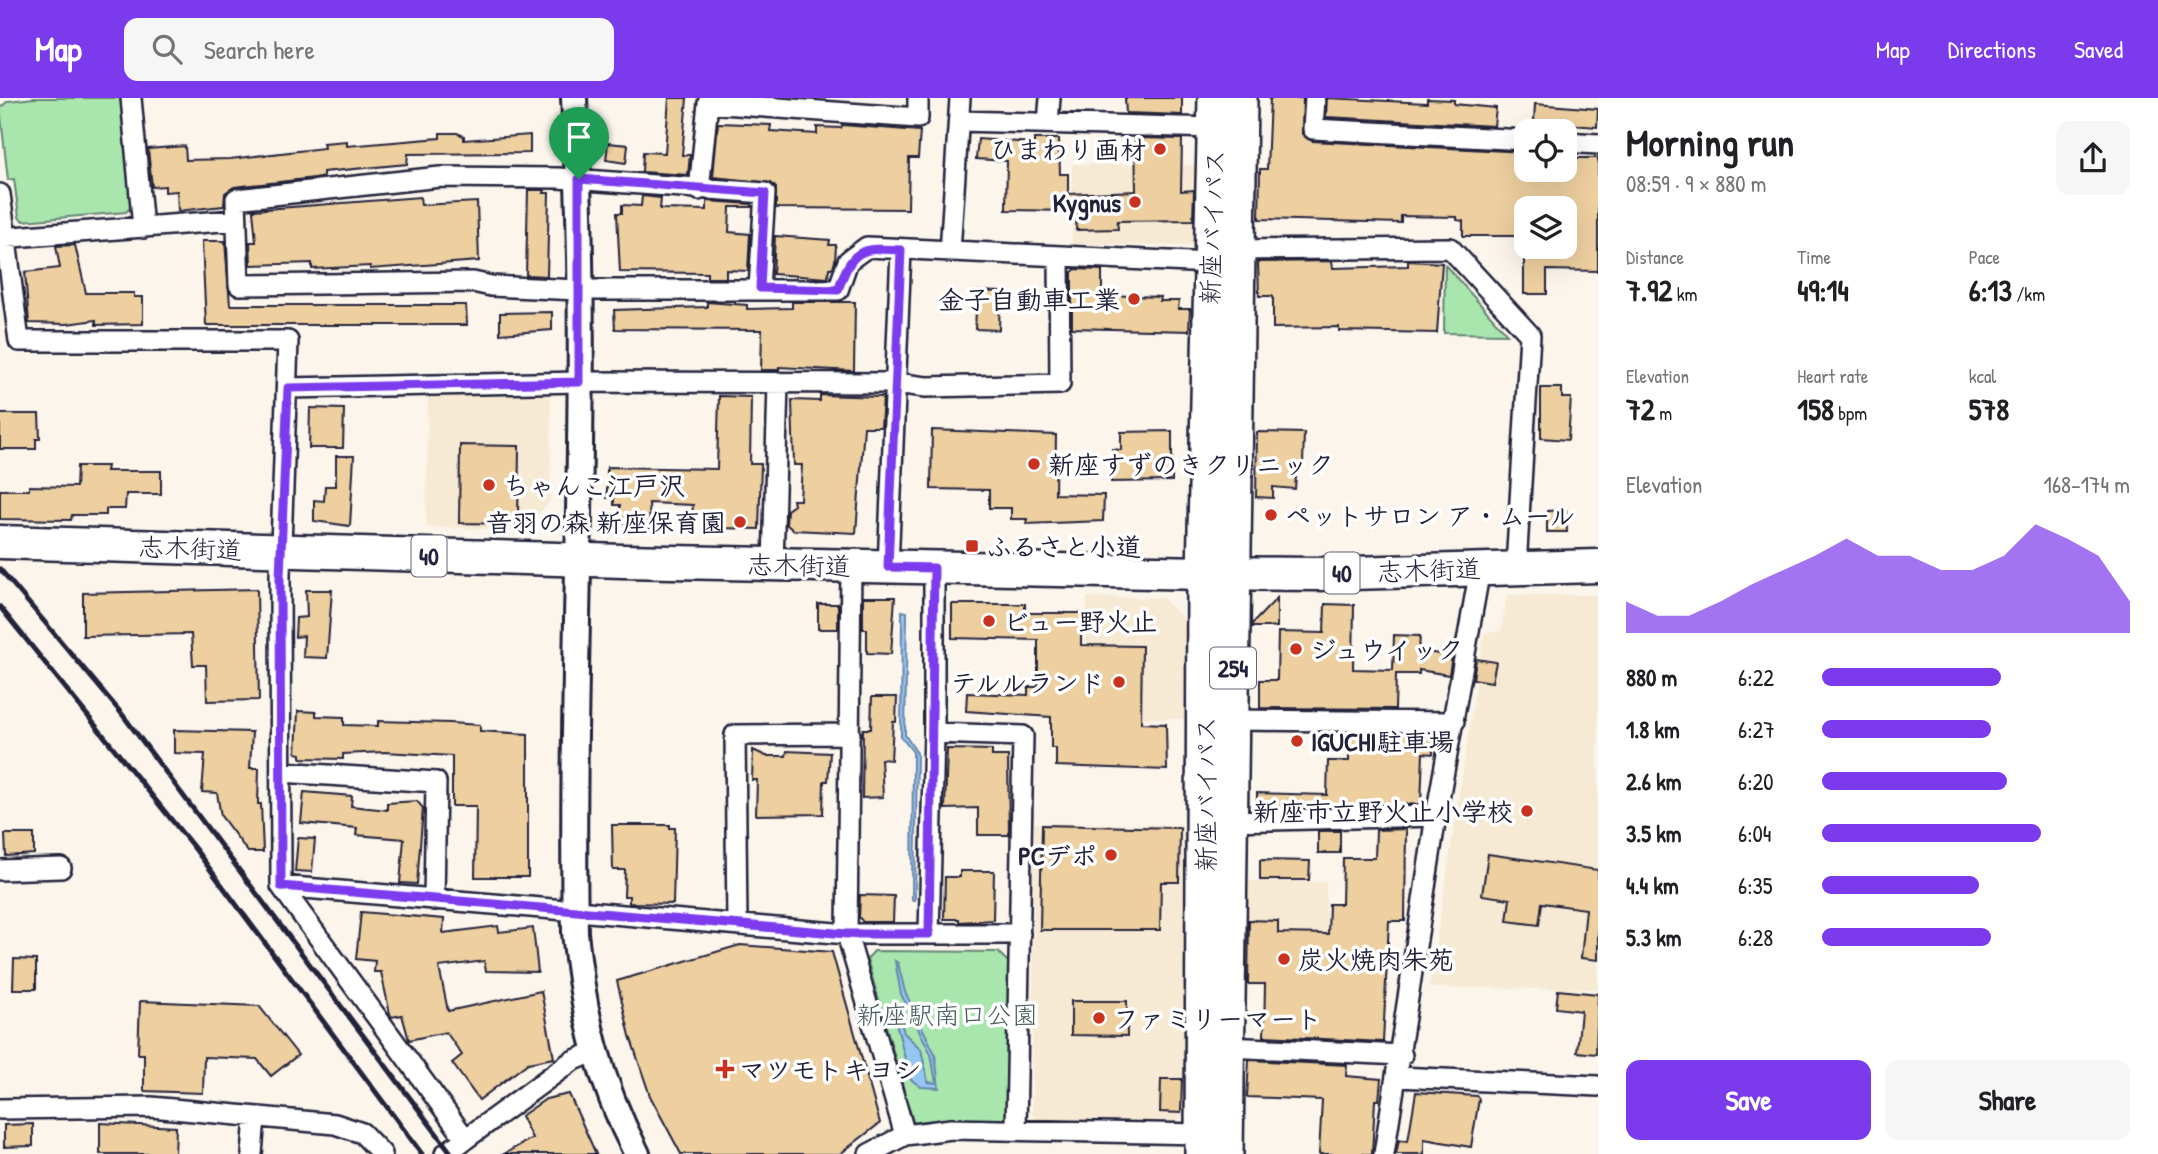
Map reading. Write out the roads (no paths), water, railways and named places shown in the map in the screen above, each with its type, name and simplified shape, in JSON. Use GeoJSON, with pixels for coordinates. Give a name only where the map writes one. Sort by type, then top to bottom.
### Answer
{"type":"FeatureCollection","features":[{"type":"Feature","properties":{"kind":"highway","name":"新座バイパス"},"geometry":{"type":"LineString","coordinates":[[1224,257],[1240,98]]}},
{"type":"Feature","properties":{"kind":"highway","name":"新座バイパス"},"geometry":{"type":"LineString","coordinates":[[1211,1147],[1224,257],[1215,113]]}},
{"type":"Feature","properties":{"kind":"highway","name":"新座バイパス"},"geometry":{"type":"LineString","coordinates":[[1211,1147],[1228,1047],[1232,720],[1219,573]]}},
{"type":"Feature","properties":{"kind":"main road","name":"志木街道"},"geometry":{"type":"LineString","coordinates":[[0,542],[576,560],[1219,573],[1598,566]]}},
{"type":"Feature","properties":{"kind":"street"},"geometry":{"type":"LineString","coordinates":[[131,98],[143,228]]}},
{"type":"Feature","properties":{"kind":"street"},"geometry":{"type":"LineString","coordinates":[[574,98],[579,179],[575,913],[580,975],[594,1052],[619,1119],[637,1154]]}},
{"type":"Feature","properties":{"kind":"street"},"geometry":{"type":"LineString","coordinates":[[699,190],[708,103],[918,118],[918,98]]}},
{"type":"Feature","properties":{"kind":"street"},"geometry":{"type":"LineString","coordinates":[[950,252],[960,98]]}},
{"type":"Feature","properties":{"kind":"street"},"geometry":{"type":"LineString","coordinates":[[1048,124],[1050,98]]}},
{"type":"Feature","properties":{"kind":"street"},"geometry":{"type":"LineString","coordinates":[[1315,98],[1312,129],[1514,140]]}},
{"type":"Feature","properties":{"kind":"street"},"geometry":{"type":"LineString","coordinates":[[959,121],[1048,124],[1215,113]]}},
{"type":"Feature","properties":{"kind":"street"},"geometry":{"type":"LineString","coordinates":[[1577,143],[1598,144]]}},
{"type":"Feature","properties":{"kind":"street"},"geometry":{"type":"LineString","coordinates":[[760,288],[765,193],[579,179],[440,177],[236,199],[239,285],[472,282],[491,286],[579,290],[838,290],[848,261],[867,247],[1059,258],[1224,257],[1450,248],[1530,335],[1516,567]]}},
{"type":"Feature","properties":{"kind":"street"},"geometry":{"type":"LineString","coordinates":[[0,194],[3,238],[19,341],[288,341],[281,552],[281,886],[465,1138]]}},
{"type":"Feature","properties":{"kind":"street"},"geometry":{"type":"LineString","coordinates":[[3,238],[235,220]]}},
{"type":"Feature","properties":{"kind":"street"},"geometry":{"type":"LineString","coordinates":[[888,567],[901,250]]}},
{"type":"Feature","properties":{"kind":"street"},"geometry":{"type":"LineString","coordinates":[[288,388],[579,382],[895,383],[926,387],[1060,384],[1059,258]]}},
{"type":"Feature","properties":{"kind":"street"},"geometry":{"type":"LineString","coordinates":[[773,565],[778,383]]}},
{"type":"Feature","properties":{"kind":"street"},"geometry":{"type":"LineString","coordinates":[[851,566],[847,934],[905,1135]]}},
{"type":"Feature","properties":{"kind":"street"},"geometry":{"type":"LineString","coordinates":[[929,934],[934,733],[934,568]]}},
{"type":"Feature","properties":{"kind":"street"},"geometry":{"type":"LineString","coordinates":[[1384,1154],[1402,1055],[1436,816],[1480,569]]}},
{"type":"Feature","properties":{"kind":"street"},"geometry":{"type":"LineString","coordinates":[[1232,720],[1454,722]]}},
{"type":"Feature","properties":{"kind":"street"},"geometry":{"type":"LineString","coordinates":[[934,733],[1023,736],[1016,1130]]}},
{"type":"Feature","properties":{"kind":"street"},"geometry":{"type":"LineString","coordinates":[[737,923],[735,735],[850,734]]}},
{"type":"Feature","properties":{"kind":"street"},"geometry":{"type":"LineString","coordinates":[[281,772],[436,782],[434,900]]}},
{"type":"Feature","properties":{"kind":"street"},"geometry":{"type":"LineString","coordinates":[[1231,821],[1436,816]]}},
{"type":"Feature","properties":{"kind":"street"},"geometry":{"type":"LineString","coordinates":[[0,870],[61,868]]}},
{"type":"Feature","properties":{"kind":"street"},"geometry":{"type":"LineString","coordinates":[[281,886],[847,934],[1020,934]]}},
{"type":"Feature","properties":{"kind":"street"},"geometry":{"type":"LineString","coordinates":[[1228,1047],[1402,1055]]}},
{"type":"Feature","properties":{"kind":"street"},"geometry":{"type":"LineString","coordinates":[[445,1154],[572,1061],[594,1052]]}},
{"type":"Feature","properties":{"kind":"street"},"geometry":{"type":"LineString","coordinates":[[1398,1077],[1598,1086]]}},
{"type":"Feature","properties":{"kind":"street"},"geometry":{"type":"LineString","coordinates":[[0,1109],[151,1107],[335,1124],[362,1133],[382,1154]]}},
{"type":"Feature","properties":{"kind":"street"},"geometry":{"type":"LineString","coordinates":[[252,1154],[255,1117]]}},
{"type":"Feature","properties":{"kind":"street"},"geometry":{"type":"LineString","coordinates":[[869,1154],[905,1135],[951,1129],[1016,1130],[1211,1147]]}},
{"type":"Feature","properties":{"kind":"water"},"geometry":{"type":"Polygon","coordinates":[[[902,611],[907,612],[905,735],[917,753],[915,900],[912,900],[913,752],[901,737],[902,611]]]}},
{"type":"Feature","properties":{"kind":"water"},"geometry":{"type":"Polygon","coordinates":[[[895,961],[898,963],[905,992],[935,1054],[939,1088],[921,1087],[910,1079],[893,1010],[900,1019],[904,1033],[921,1049],[928,1082],[936,1083],[931,1054],[901,994],[895,961]]]}},
{"type":"Feature","properties":{"kind":"railway"},"geometry":{"type":"LineString","coordinates":[[0,569],[122,714],[452,1154]]}},
{"type":"Feature","properties":{"kind":"railway"},"geometry":{"type":"LineString","coordinates":[[0,607],[195,849],[422,1154]]}},
{"type":"Feature","properties":{"kind":"place","name":"ひまわり画材"},"geometry":{"type":"Point","coordinates":[1160,149]}},
{"type":"Feature","properties":{"kind":"place","name":"Kygnus"},"geometry":{"type":"Point","coordinates":[1135,202]}},
{"type":"Feature","properties":{"kind":"place","name":"金子自動車工業"},"geometry":{"type":"Point","coordinates":[1134,299]}},
{"type":"Feature","properties":{"kind":"place","name":"新座すずのきクリニック"},"geometry":{"type":"Point","coordinates":[1034,464]}},
{"type":"Feature","properties":{"kind":"place","name":"ちゃんこ江戸沢"},"geometry":{"type":"Point","coordinates":[489,485]}},
{"type":"Feature","properties":{"kind":"place","name":"ペットサロン ア・ムール"},"geometry":{"type":"Point","coordinates":[1271,515]}},
{"type":"Feature","properties":{"kind":"place","name":"音羽の森 新座保育園"},"geometry":{"type":"Point","coordinates":[740,522]}},
{"type":"Feature","properties":{"kind":"place","name":"ふるさと小道"},"geometry":{"type":"Point","coordinates":[972,546]}},
{"type":"Feature","properties":{"kind":"place","name":"ビュー野火止"},"geometry":{"type":"Point","coordinates":[989,621]}},
{"type":"Feature","properties":{"kind":"place","name":"ジュウイック"},"geometry":{"type":"Point","coordinates":[1296,649]}},
{"type":"Feature","properties":{"kind":"place","name":"テルルランド"},"geometry":{"type":"Point","coordinates":[1119,682]}},
{"type":"Feature","properties":{"kind":"place","name":"IGUCHI駐車場"},"geometry":{"type":"Point","coordinates":[1297,741]}},
{"type":"Feature","properties":{"kind":"place","name":"新座市立野火止小学校"},"geometry":{"type":"Point","coordinates":[1527,811]}},
{"type":"Feature","properties":{"kind":"place","name":"PCデポ"},"geometry":{"type":"Point","coordinates":[1111,855]}},
{"type":"Feature","properties":{"kind":"place","name":"炭火焼肉朱苑"},"geometry":{"type":"Point","coordinates":[1284,959]}},
{"type":"Feature","properties":{"kind":"place","name":"ファミリーマート"},"geometry":{"type":"Point","coordinates":[1099,1018]}},
{"type":"Feature","properties":{"kind":"place","name":"マツモトキヨシ"},"geometry":{"type":"Point","coordinates":[725,1069]}},
{"type":"Feature","properties":{"kind":"park label","name":"新座駅南口公園"},"geometry":{"type":"Point","coordinates":[947,1014]}}]}
